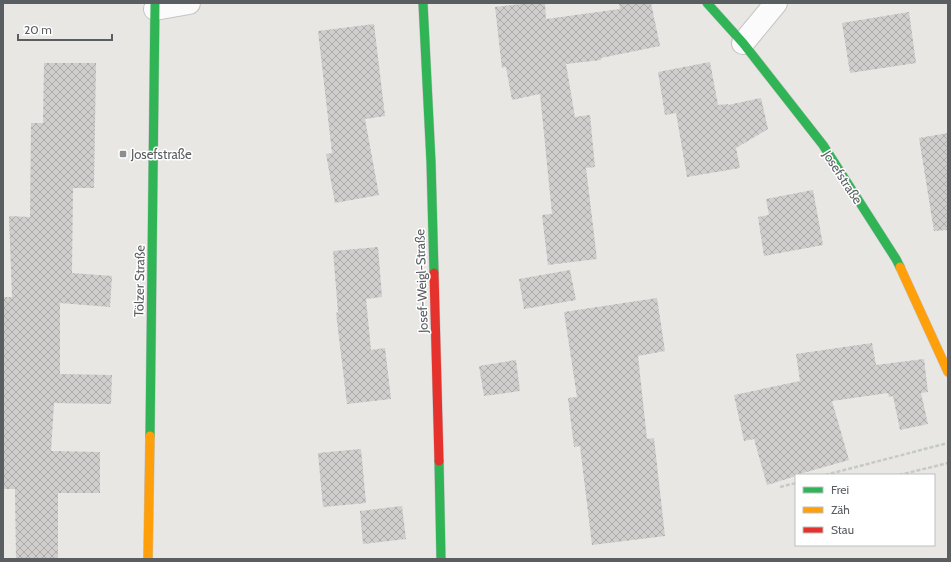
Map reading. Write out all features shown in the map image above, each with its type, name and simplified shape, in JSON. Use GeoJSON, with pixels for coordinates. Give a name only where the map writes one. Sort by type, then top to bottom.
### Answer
{"type":"FeatureCollection","features":[{"type":"Feature","properties":{"kind":"street"},"geometry":{"type":"LineString","coordinates":[[155,6],[189,3]]}},
{"type":"Feature","properties":{"kind":"street","name":"Josef-Weigl-Straße"},"geometry":{"type":"LineString","coordinates":[[423,3],[431,162],[441,559]]}},
{"type":"Feature","properties":{"kind":"street","name":"Josefstraße"},"geometry":{"type":"LineString","coordinates":[[707,3],[743,43],[823,145],[896,259],[948,372]]}},
{"type":"Feature","properties":{"kind":"street"},"geometry":{"type":"LineString","coordinates":[[743,43],[776,3]]}},
{"type":"Feature","properties":{"kind":"street","name":"Tölzer Straße"},"geometry":{"type":"LineString","coordinates":[[148,559],[155,6]]}},
{"type":"Feature","properties":{"kind":"path"},"geometry":{"type":"LineString","coordinates":[[830,474],[948,442]]}},
{"type":"Feature","properties":{"kind":"path"},"geometry":{"type":"LineString","coordinates":[[902,474],[948,463]]}},
{"type":"Feature","properties":{"kind":"path"},"geometry":{"type":"LineString","coordinates":[[780,487],[795,483]]}},
{"type":"Feature","properties":{"kind":"building"},"geometry":{"type":"Polygon","coordinates":[[[545,3],[546,19],[620,9],[619,3],[651,3],[660,46],[601,58],[601,60],[566,64],[575,117],[590,115],[595,167],[586,168],[597,259],[548,265],[542,215],[552,214],[540,94],[512,100],[506,67],[502,68],[495,7],[545,3]]]}},
{"type":"Feature","properties":{"kind":"building"},"geometry":{"type":"Polygon","coordinates":[[[909,12],[916,63],[850,73],[842,23],[909,12]]]}},
{"type":"Feature","properties":{"kind":"building"},"geometry":{"type":"Polygon","coordinates":[[[374,24],[385,116],[365,119],[379,195],[335,203],[326,154],[332,153],[318,31],[374,24]]]}},
{"type":"Feature","properties":{"kind":"building"},"geometry":{"type":"Polygon","coordinates":[[[710,62],[718,105],[728,105],[761,98],[768,129],[736,148],[740,168],[687,177],[676,113],[665,115],[658,72],[710,62]]]}},
{"type":"Feature","properties":{"kind":"building"},"geometry":{"type":"Polygon","coordinates":[[[44,63],[96,63],[94,188],[73,188],[72,273],[112,276],[110,307],[60,303],[60,374],[112,375],[111,404],[54,403],[51,451],[100,452],[100,493],[58,493],[58,559],[16,559],[15,489],[3,489],[3,297],[12,297],[9,216],[30,217],[31,123],[43,123],[44,63]]]}},
{"type":"Feature","properties":{"kind":"building"},"geometry":{"type":"Polygon","coordinates":[[[948,133],[948,230],[934,231],[919,138],[948,133]]]}},
{"type":"Feature","properties":{"kind":"building"},"geometry":{"type":"Polygon","coordinates":[[[813,190],[823,245],[764,256],[758,217],[769,215],[766,199],[813,190]]]}},
{"type":"Feature","properties":{"kind":"building"},"geometry":{"type":"Polygon","coordinates":[[[378,247],[382,297],[366,299],[371,350],[385,348],[391,399],[347,404],[336,313],[338,312],[333,251],[378,247]]]}},
{"type":"Feature","properties":{"kind":"building"},"geometry":{"type":"Polygon","coordinates":[[[570,270],[576,300],[524,309],[519,279],[570,270]]]}},
{"type":"Feature","properties":{"kind":"building"},"geometry":{"type":"Polygon","coordinates":[[[657,298],[665,351],[638,356],[647,439],[654,438],[665,536],[592,545],[580,446],[574,447],[568,398],[577,397],[564,312],[657,298]]]}},
{"type":"Feature","properties":{"kind":"building"},"geometry":{"type":"Polygon","coordinates":[[[872,343],[876,365],[924,359],[928,392],[921,393],[928,424],[900,430],[893,396],[889,397],[888,393],[832,401],[849,460],[795,474],[795,476],[767,485],[754,439],[744,441],[734,395],[800,381],[796,354],[872,343]]]}},
{"type":"Feature","properties":{"kind":"building"},"geometry":{"type":"Polygon","coordinates":[[[516,360],[520,391],[484,396],[479,366],[516,360]]]}},
{"type":"Feature","properties":{"kind":"building"},"geometry":{"type":"Polygon","coordinates":[[[361,449],[366,503],[323,507],[318,453],[361,449]]]}},
{"type":"Feature","properties":{"kind":"building"},"geometry":{"type":"Polygon","coordinates":[[[402,506],[406,539],[363,544],[360,511],[402,506]]]}},
{"type":"Feature","properties":{"kind":"traffic: fast"},"geometry":{"type":"LineString","coordinates":[[150,436],[155,3]]}},
{"type":"Feature","properties":{"kind":"traffic: fast"},"geometry":{"type":"LineString","coordinates":[[423,3],[431,162],[434,273]]}},
{"type":"Feature","properties":{"kind":"traffic: fast"},"geometry":{"type":"LineString","coordinates":[[707,3],[743,43],[823,145],[900,267]]}},
{"type":"Feature","properties":{"kind":"traffic: fast"},"geometry":{"type":"LineString","coordinates":[[439,461],[441,559]]}},
{"type":"Feature","properties":{"kind":"traffic: slow"},"geometry":{"type":"LineString","coordinates":[[900,267],[948,372]]}},
{"type":"Feature","properties":{"kind":"traffic: slow"},"geometry":{"type":"LineString","coordinates":[[148,559],[150,436]]}},
{"type":"Feature","properties":{"kind":"traffic: jam"},"geometry":{"type":"LineString","coordinates":[[434,273],[439,461]]}},
{"type":"Feature","properties":{"kind":"place","name":"Josefstraße"},"geometry":{"type":"Point","coordinates":[123,154]}}]}
